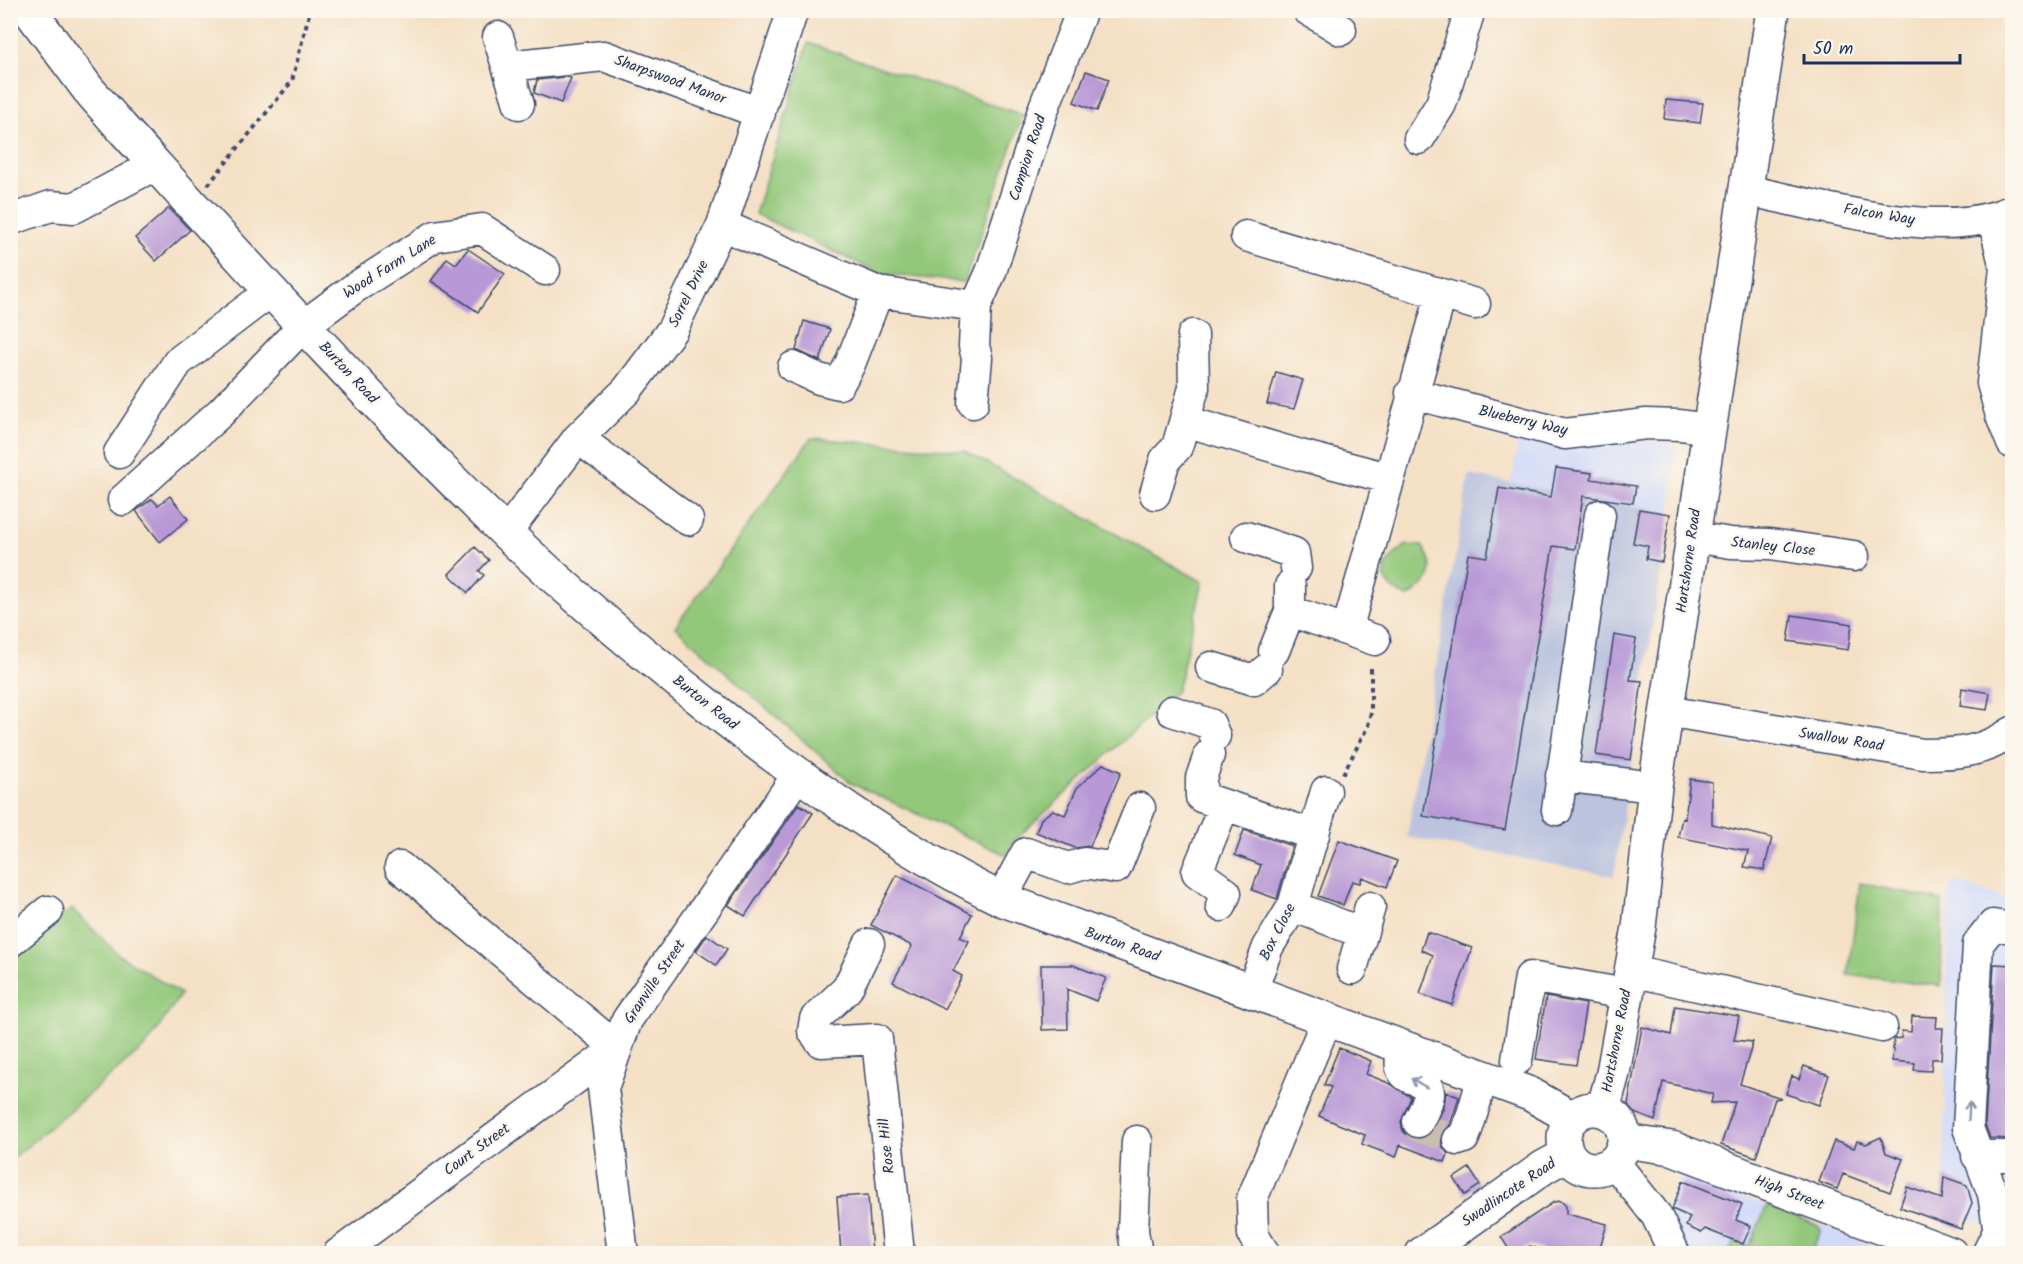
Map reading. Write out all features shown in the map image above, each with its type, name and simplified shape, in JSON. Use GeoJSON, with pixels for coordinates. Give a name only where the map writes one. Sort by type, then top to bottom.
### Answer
{"type":"FeatureCollection","features":[{"type":"Feature","properties":{"kind":"main road","name":"Burton Road"},"geometry":{"type":"LineString","coordinates":[[29,10],[88,89],[155,165],[399,428],[506,533],[634,647],[797,776],[943,870],[1001,899],[1251,993],[1587,1114]]}},
{"type":"Feature","properties":{"kind":"main road","name":"Hartshorne Road"},"geometry":{"type":"LineString","coordinates":[[1587,1114],[1613,1074],[1639,927],[1666,711],[1773,10]]}},
{"type":"Feature","properties":{"kind":"main road"},"geometry":{"type":"LineString","coordinates":[[1587,1114],[1614,1117],[1621,1125],[1619,1151],[1604,1168],[1593,1170],[1575,1163],[1568,1154],[1565,1135],[1587,1114]]}},
{"type":"Feature","properties":{"kind":"main road","name":"High Street"},"geometry":{"type":"LineString","coordinates":[[1619,1151],[1672,1148],[1951,1254]]}},
{"type":"Feature","properties":{"kind":"main road","name":"Swadlincote Road"},"geometry":{"type":"LineString","coordinates":[[1422,1254],[1544,1167],[1568,1154]]}},
{"type":"Feature","properties":{"kind":"street","name":"Sorrel Drive"},"geometry":{"type":"LineString","coordinates":[[506,533],[578,438],[627,390],[672,330],[722,225],[793,10]]}},
{"type":"Feature","properties":{"kind":"street","name":"Campion Road"},"geometry":{"type":"LineString","coordinates":[[973,403],[977,358],[974,346],[976,306],[991,272],[1043,110],[1082,10]]}},
{"type":"Feature","properties":{"kind":"street"},"geometry":{"type":"LineString","coordinates":[[1308,10],[1341,30]]}},
{"type":"Feature","properties":{"kind":"street"},"geometry":{"type":"LineString","coordinates":[[1419,139],[1452,109],[1470,10]]}},
{"type":"Feature","properties":{"kind":"street"},"geometry":{"type":"LineString","coordinates":[[498,37],[519,104]]}},
{"type":"Feature","properties":{"kind":"street","name":"Sharpswood Manor"},"geometry":{"type":"LineString","coordinates":[[507,66],[604,56],[760,113]]}},
{"type":"Feature","properties":{"kind":"street"},"geometry":{"type":"LineString","coordinates":[[10,220],[51,206],[74,208],[155,165]]}},
{"type":"Feature","properties":{"kind":"street","name":"Falcon Way"},"geometry":{"type":"LineString","coordinates":[[1745,190],[1895,219],[1956,224],[2003,215]]}},
{"type":"Feature","properties":{"kind":"street"},"geometry":{"type":"LineString","coordinates":[[2003,215],[2005,268],[1992,383],[2001,416],[2013,443]]}},
{"type":"Feature","properties":{"kind":"street"},"geometry":{"type":"LineString","coordinates":[[722,225],[878,292],[976,306]]}},
{"type":"Feature","properties":{"kind":"street","name":"Wood Farm Lane"},"geometry":{"type":"LineString","coordinates":[[123,500],[221,412],[303,326],[353,289],[435,236],[482,229],[545,270]]}},
{"type":"Feature","properties":{"kind":"street"},"geometry":{"type":"LineString","coordinates":[[1245,236],[1474,304]]}},
{"type":"Feature","properties":{"kind":"street"},"geometry":{"type":"LineString","coordinates":[[119,453],[178,362],[271,291]]}},
{"type":"Feature","properties":{"kind":"street"},"geometry":{"type":"LineString","coordinates":[[793,367],[819,380],[838,384],[850,364],[878,292]]}},
{"type":"Feature","properties":{"kind":"street"},"geometry":{"type":"LineString","coordinates":[[1347,630],[1411,393],[1441,294]]}},
{"type":"Feature","properties":{"kind":"street"},"geometry":{"type":"LineString","coordinates":[[1155,494],[1165,460],[1181,434],[1194,388],[1193,335]]}},
{"type":"Feature","properties":{"kind":"street","name":"Blueberry Way"},"geometry":{"type":"LineString","coordinates":[[1411,393],[1565,434],[1646,424],[1709,429]]}},
{"type":"Feature","properties":{"kind":"street"},"geometry":{"type":"LineString","coordinates":[[1181,434],[1388,478]]}},
{"type":"Feature","properties":{"kind":"street"},"geometry":{"type":"LineString","coordinates":[[578,438],[688,520]]}},
{"type":"Feature","properties":{"kind":"street"},"geometry":{"type":"LineString","coordinates":[[1557,810],[1600,515]]}},
{"type":"Feature","properties":{"kind":"street"},"geometry":{"type":"LineString","coordinates":[[1211,667],[1254,680],[1270,660],[1292,588],[1294,553],[1246,537]]}},
{"type":"Feature","properties":{"kind":"street","name":"Stanley Close"},"geometry":{"type":"LineString","coordinates":[[1693,537],[1731,543],[1770,544],[1854,556]]}},
{"type":"Feature","properties":{"kind":"street"},"geometry":{"type":"LineString","coordinates":[[1292,588],[1347,630],[1376,640]]}},
{"type":"Feature","properties":{"kind":"street"},"geometry":{"type":"LineString","coordinates":[[1172,711],[1210,724],[1212,745],[1201,778],[1213,802],[1210,846],[1197,872],[1226,893],[1221,906]]}},
{"type":"Feature","properties":{"kind":"street","name":"Swallow Road"},"geometry":{"type":"LineString","coordinates":[[1666,711],[1923,754],[1963,754],[2012,734]]}},
{"type":"Feature","properties":{"kind":"street","name":"Granville Street"},"geometry":{"type":"LineString","coordinates":[[623,1254],[603,1088],[627,1020],[797,776]]}},
{"type":"Feature","properties":{"kind":"street"},"geometry":{"type":"LineString","coordinates":[[1561,776],[1655,787]]}},
{"type":"Feature","properties":{"kind":"street","name":"Box Close"},"geometry":{"type":"LineString","coordinates":[[1251,993],[1268,946],[1293,906],[1326,791]]}},
{"type":"Feature","properties":{"kind":"street"},"geometry":{"type":"LineString","coordinates":[[1213,802],[1314,835]]}},
{"type":"Feature","properties":{"kind":"street"},"geometry":{"type":"LineString","coordinates":[[1001,899],[1026,853],[1068,868],[1085,862],[1116,868],[1140,808]]}},
{"type":"Feature","properties":{"kind":"street"},"geometry":{"type":"LineString","coordinates":[[400,867],[617,1048]]}},
{"type":"Feature","properties":{"kind":"street"},"geometry":{"type":"LineString","coordinates":[[1293,906],[1366,920],[1352,969]]}},
{"type":"Feature","properties":{"kind":"street"},"geometry":{"type":"LineString","coordinates":[[10,942],[48,911]]}},
{"type":"Feature","properties":{"kind":"street"},"geometry":{"type":"LineString","coordinates":[[1999,1228],[1993,1194],[1968,1128],[1978,944],[1993,925],[2013,928]]}},
{"type":"Feature","properties":{"kind":"street","name":"Rose Hill"},"geometry":{"type":"LineString","coordinates":[[869,944],[847,989],[815,1019],[813,1031],[821,1042],[876,1039],[899,1254]]}},
{"type":"Feature","properties":{"kind":"street"},"geometry":{"type":"LineString","coordinates":[[1517,1060],[1530,977],[1629,982],[1882,1027]]}},
{"type":"Feature","properties":{"kind":"street"},"geometry":{"type":"LineString","coordinates":[[1265,1254],[1253,1235],[1252,1198],[1327,1019]]}},
{"type":"Feature","properties":{"kind":"street","name":"Court Street"},"geometry":{"type":"LineString","coordinates":[[338,1254],[617,1048]]}},
{"type":"Feature","properties":{"kind":"street"},"geometry":{"type":"LineString","coordinates":[[1403,1048],[1399,1062],[1400,1070],[1404,1075],[1423,1082],[1428,1088],[1429,1095],[1418,1122]]}},
{"type":"Feature","properties":{"kind":"street"},"geometry":{"type":"LineString","coordinates":[[1458,1140],[1464,1138],[1476,1109],[1477,1095],[1483,1077]]}},
{"type":"Feature","properties":{"kind":"street"},"geometry":{"type":"LineString","coordinates":[[1137,1141],[1133,1231],[1137,1254]]}},
{"type":"Feature","properties":{"kind":"street"},"geometry":{"type":"LineString","coordinates":[[1619,1151],[1656,1215],[1675,1254]]}},
{"type":"Feature","properties":{"kind":"street"},"geometry":{"type":"LineString","coordinates":[[1977,1156],[2013,1156]]}},
{"type":"Feature","properties":{"kind":"path"},"geometry":{"type":"LineString","coordinates":[[192,204],[292,81],[310,10]]}},
{"type":"Feature","properties":{"kind":"path"},"geometry":{"type":"LineString","coordinates":[[1326,791],[1338,788],[1368,726],[1371,712],[1370,668],[1376,640]]}},
{"type":"Feature","properties":{"kind":"shaded area"},"geometry":{"type":"Polygon","coordinates":[[[1518,440],[1573,446],[1666,440],[1677,451],[1670,514],[1511,484],[1518,440]]]}},
{"type":"Feature","properties":{"kind":"shaded area"},"geometry":{"type":"Polygon","coordinates":[[[1469,475],[1670,514],[1614,876],[1407,837],[1469,475]]]}},
{"type":"Feature","properties":{"kind":"shaded area"},"geometry":{"type":"Polygon","coordinates":[[[1952,881],[2012,900],[2012,1217],[2007,1232],[1966,1218],[1972,1203],[1967,1185],[1944,1177],[1947,899],[1952,881]]]}},
{"type":"Feature","properties":{"kind":"shaded area"},"geometry":{"type":"Polygon","coordinates":[[[1681,1176],[1819,1224],[1887,1251],[1886,1254],[1688,1253],[1666,1211],[1681,1176]]]}},
{"type":"Feature","properties":{"kind":"green space"},"geometry":{"type":"Polygon","coordinates":[[[808,43],[1023,115],[964,282],[881,274],[755,214],[808,43]]]}},
{"type":"Feature","properties":{"kind":"green space"},"geometry":{"type":"Polygon","coordinates":[[[811,438],[965,451],[1203,582],[1177,691],[1014,841],[1006,855],[851,783],[675,627],[811,438]]]}},
{"type":"Feature","properties":{"kind":"green space"},"geometry":{"type":"Polygon","coordinates":[[[1407,545],[1422,546],[1431,569],[1427,581],[1408,597],[1389,585],[1385,579],[1387,565],[1391,558],[1407,545]]]}},
{"type":"Feature","properties":{"kind":"green space"},"geometry":{"type":"Polygon","coordinates":[[[1860,883],[1942,901],[1941,986],[1848,975],[1860,883]]]}},
{"type":"Feature","properties":{"kind":"green space"},"geometry":{"type":"Polygon","coordinates":[[[72,909],[119,955],[181,994],[147,1045],[11,1160],[10,963],[72,909]]]}},
{"type":"Feature","properties":{"kind":"green space"},"geometry":{"type":"Polygon","coordinates":[[[1767,1206],[1817,1225],[1821,1230],[1811,1253],[1727,1253],[1735,1242],[1749,1246],[1767,1206]]]}},
{"type":"Feature","properties":{"kind":"building"},"geometry":{"type":"Polygon","coordinates":[[[1086,71],[1109,79],[1097,111],[1074,102],[1086,71]]]}},
{"type":"Feature","properties":{"kind":"building"},"geometry":{"type":"Polygon","coordinates":[[[571,78],[561,103],[534,93],[537,80],[571,78]]]}},
{"type":"Feature","properties":{"kind":"building"},"geometry":{"type":"Polygon","coordinates":[[[1666,100],[1703,103],[1700,123],[1664,119],[1666,100]]]}},
{"type":"Feature","properties":{"kind":"building"},"geometry":{"type":"Polygon","coordinates":[[[169,208],[190,230],[156,261],[135,238],[169,208]]]}},
{"type":"Feature","properties":{"kind":"building"},"geometry":{"type":"Polygon","coordinates":[[[468,249],[505,274],[478,312],[431,281],[447,258],[456,264],[468,249]]]}},
{"type":"Feature","properties":{"kind":"building"},"geometry":{"type":"Polygon","coordinates":[[[804,321],[830,329],[820,361],[796,350],[804,321]]]}},
{"type":"Feature","properties":{"kind":"building"},"geometry":{"type":"Polygon","coordinates":[[[1276,372],[1303,380],[1294,409],[1267,404],[1276,372]]]}},
{"type":"Feature","properties":{"kind":"building"},"geometry":{"type":"Polygon","coordinates":[[[1556,468],[1592,473],[1591,479],[1636,486],[1633,503],[1583,496],[1575,549],[1553,546],[1505,830],[1423,816],[1468,554],[1487,557],[1499,488],[1551,497],[1556,468]]]}},
{"type":"Feature","properties":{"kind":"building"},"geometry":{"type":"Polygon","coordinates":[[[170,496],[188,519],[160,542],[136,511],[152,499],[158,505],[170,496]]]}},
{"type":"Feature","properties":{"kind":"building"},"geometry":{"type":"Polygon","coordinates":[[[1639,509],[1670,514],[1662,562],[1646,559],[1648,546],[1633,543],[1639,509]]]}},
{"type":"Feature","properties":{"kind":"building"},"geometry":{"type":"Polygon","coordinates":[[[475,547],[489,560],[479,571],[484,575],[468,593],[449,574],[475,547]]]}},
{"type":"Feature","properties":{"kind":"building"},"geometry":{"type":"Polygon","coordinates":[[[1792,615],[1852,624],[1848,650],[1788,641],[1792,615]]]}},
{"type":"Feature","properties":{"kind":"building"},"geometry":{"type":"Polygon","coordinates":[[[1614,635],[1636,639],[1630,680],[1642,681],[1631,760],[1596,755],[1614,635]]]}},
{"type":"Feature","properties":{"kind":"building"},"geometry":{"type":"Polygon","coordinates":[[[1962,688],[1990,693],[1987,710],[1960,706],[1962,688]]]}},
{"type":"Feature","properties":{"kind":"building"},"geometry":{"type":"Polygon","coordinates":[[[1103,764],[1121,772],[1090,846],[1075,848],[1036,832],[1041,819],[1053,810],[1065,815],[1077,788],[1103,764]]]}},
{"type":"Feature","properties":{"kind":"building"},"geometry":{"type":"Polygon","coordinates":[[[1690,779],[1712,782],[1712,824],[1772,838],[1764,870],[1744,867],[1748,851],[1678,837],[1682,818],[1685,819],[1690,779]]]}},
{"type":"Feature","properties":{"kind":"building"},"geometry":{"type":"Polygon","coordinates":[[[799,804],[813,813],[745,916],[728,905],[799,804]]]}},
{"type":"Feature","properties":{"kind":"building"},"geometry":{"type":"Polygon","coordinates":[[[1244,830],[1292,846],[1277,899],[1252,890],[1261,865],[1235,855],[1244,830]]]}},
{"type":"Feature","properties":{"kind":"building"},"geometry":{"type":"Polygon","coordinates":[[[1339,840],[1397,861],[1387,887],[1362,877],[1360,883],[1352,881],[1343,905],[1318,896],[1339,840]]]}},
{"type":"Feature","properties":{"kind":"building"},"geometry":{"type":"Polygon","coordinates":[[[897,875],[972,914],[960,937],[969,941],[953,971],[962,976],[945,1009],[893,982],[912,946],[871,925],[897,875]]]}},
{"type":"Feature","properties":{"kind":"building"},"geometry":{"type":"Polygon","coordinates":[[[1427,932],[1472,948],[1452,1005],[1420,994],[1433,955],[1421,950],[1427,932]]]}},
{"type":"Feature","properties":{"kind":"building"},"geometry":{"type":"Polygon","coordinates":[[[707,935],[727,949],[716,965],[696,951],[707,935]]]}},
{"type":"Feature","properties":{"kind":"building"},"geometry":{"type":"Polygon","coordinates":[[[1994,964],[2013,965],[2013,1139],[1990,1138],[1985,1125],[1994,964]]]}},
{"type":"Feature","properties":{"kind":"building"},"geometry":{"type":"Polygon","coordinates":[[[1041,965],[1073,965],[1106,978],[1096,1001],[1067,989],[1068,1029],[1042,1030],[1041,965]]]}},
{"type":"Feature","properties":{"kind":"building"},"geometry":{"type":"Polygon","coordinates":[[[1546,997],[1586,1004],[1576,1065],[1536,1059],[1546,997]]]}},
{"type":"Feature","properties":{"kind":"building"},"geometry":{"type":"Polygon","coordinates":[[[1675,1006],[1739,1016],[1734,1040],[1753,1042],[1740,1084],[1781,1098],[1775,1099],[1756,1157],[1721,1145],[1735,1102],[1711,1103],[1713,1094],[1663,1082],[1655,1121],[1632,1112],[1628,1104],[1642,1027],[1671,1035],[1675,1006]]]}},
{"type":"Feature","properties":{"kind":"building"},"geometry":{"type":"Polygon","coordinates":[[[1912,1016],[1937,1017],[1936,1028],[1943,1028],[1941,1059],[1932,1059],[1931,1071],[1914,1070],[1915,1063],[1892,1061],[1894,1039],[1901,1038],[1902,1031],[1911,1032],[1912,1016]]]}},
{"type":"Feature","properties":{"kind":"building"},"geometry":{"type":"Polygon","coordinates":[[[1339,1048],[1371,1061],[1366,1074],[1391,1084],[1411,1097],[1401,1122],[1403,1131],[1411,1138],[1420,1139],[1433,1130],[1444,1107],[1446,1092],[1459,1097],[1450,1125],[1441,1136],[1442,1146],[1448,1154],[1445,1162],[1400,1145],[1396,1157],[1362,1144],[1365,1135],[1319,1116],[1331,1087],[1324,1085],[1339,1048]]]}},
{"type":"Feature","properties":{"kind":"building"},"geometry":{"type":"Polygon","coordinates":[[[1804,1066],[1829,1075],[1819,1105],[1786,1094],[1792,1076],[1799,1079],[1804,1066]]]}},
{"type":"Feature","properties":{"kind":"building"},"geometry":{"type":"Polygon","coordinates":[[[1881,1137],[1886,1153],[1903,1159],[1890,1192],[1843,1174],[1837,1189],[1819,1182],[1834,1141],[1854,1148],[1857,1141],[1866,1144],[1881,1137]]]}},
{"type":"Feature","properties":{"kind":"building"},"geometry":{"type":"Polygon","coordinates":[[[1469,1168],[1480,1185],[1465,1195],[1454,1178],[1469,1168]]]}},
{"type":"Feature","properties":{"kind":"building"},"geometry":{"type":"Polygon","coordinates":[[[1944,1177],[1967,1185],[1972,1203],[1961,1229],[1900,1207],[1907,1187],[1942,1199],[1944,1177]]]}},
{"type":"Feature","properties":{"kind":"building"},"geometry":{"type":"Polygon","coordinates":[[[1683,1181],[1742,1204],[1736,1220],[1751,1226],[1743,1244],[1705,1229],[1701,1233],[1686,1226],[1690,1217],[1672,1209],[1683,1181]]]}},
{"type":"Feature","properties":{"kind":"building"},"geometry":{"type":"Polygon","coordinates":[[[868,1195],[872,1254],[841,1254],[837,1197],[868,1195]]]}},
{"type":"Feature","properties":{"kind":"building"},"geometry":{"type":"Polygon","coordinates":[[[1561,1201],[1566,1206],[1566,1214],[1607,1224],[1598,1254],[1554,1254],[1530,1246],[1512,1254],[1501,1237],[1554,1202],[1561,1201]]]}},
{"type":"Feature","properties":{"kind":"tunnel"},"geometry":{"type":"LineString","coordinates":[[1418,1122],[1420,1128],[1458,1140]]}}]}
